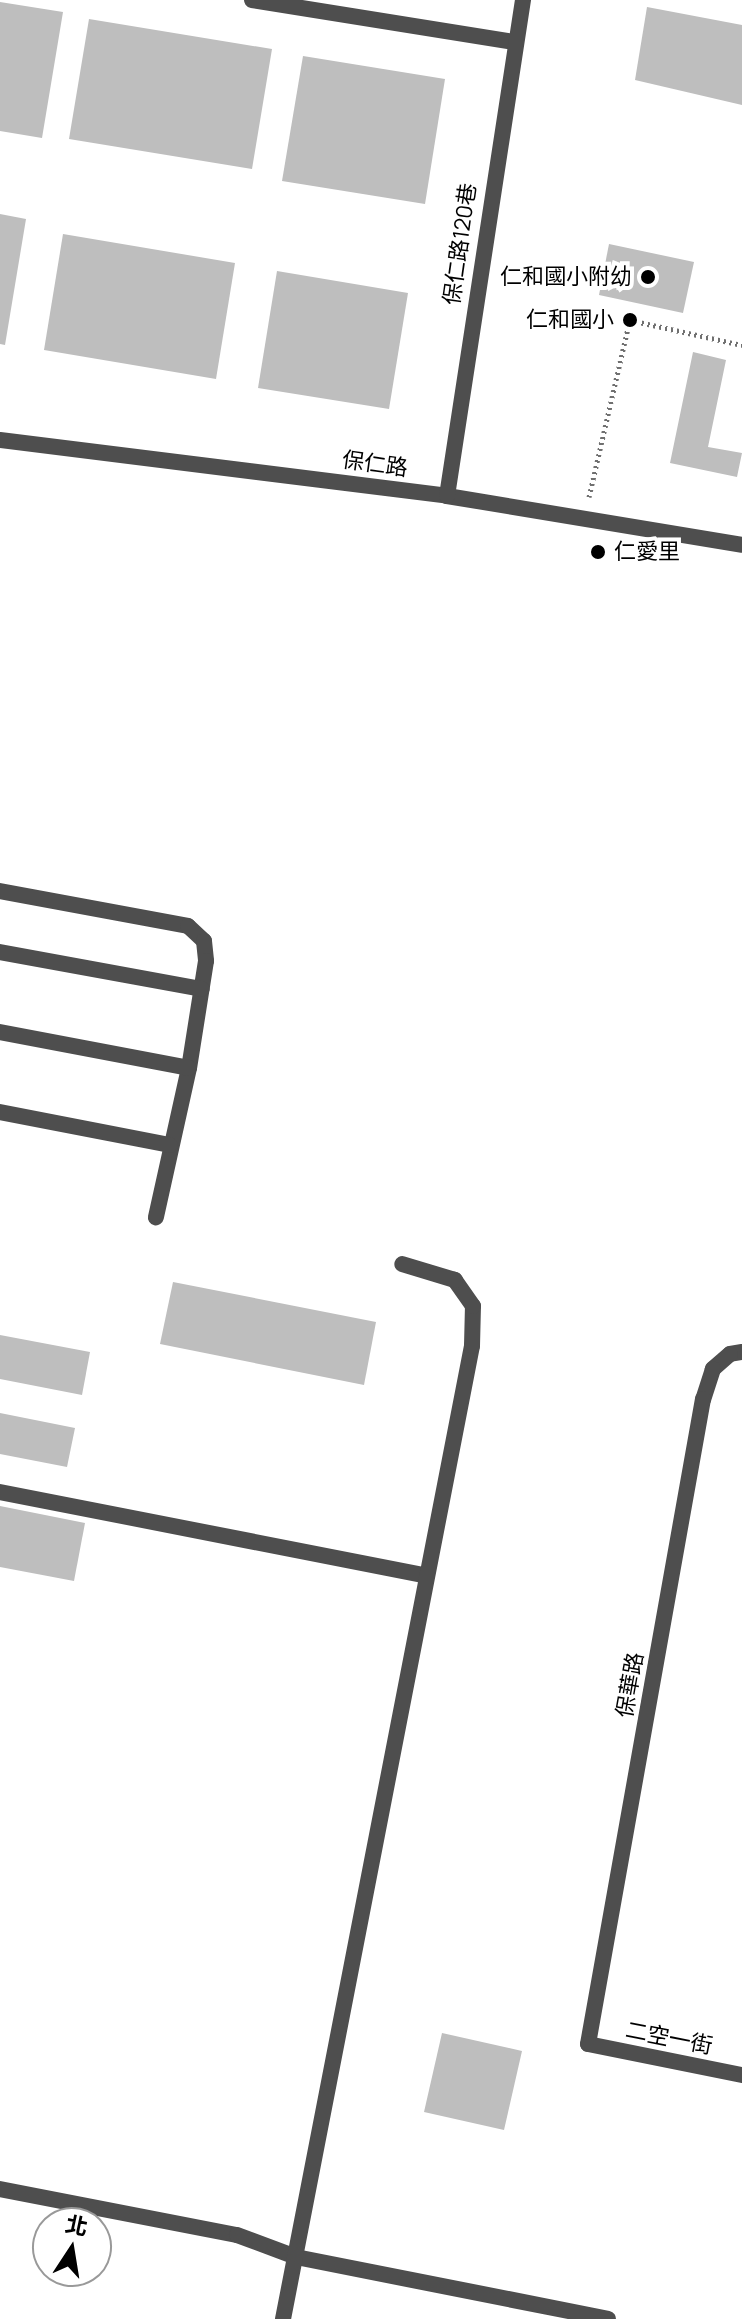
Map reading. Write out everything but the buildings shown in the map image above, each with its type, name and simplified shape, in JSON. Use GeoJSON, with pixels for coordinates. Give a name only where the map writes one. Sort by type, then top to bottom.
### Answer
{"type":"FeatureCollection","features":[{"type":"Feature","properties":{"kind":"street"},"geometry":{"type":"LineString","coordinates":[[252,0],[513,42]]}},
{"type":"Feature","properties":{"kind":"street","name":"保仁路120巷"},"geometry":{"type":"LineString","coordinates":[[447,496],[513,42],[523,0]]}},
{"type":"Feature","properties":{"kind":"street","name":"保仁路"},"geometry":{"type":"LineString","coordinates":[[0,440],[447,496],[742,545]]}},
{"type":"Feature","properties":{"kind":"street"},"geometry":{"type":"LineString","coordinates":[[0,891],[188,926],[204,941],[202,989],[189,1068],[156,1217]]}},
{"type":"Feature","properties":{"kind":"street"},"geometry":{"type":"LineString","coordinates":[[0,952],[202,989]]}},
{"type":"Feature","properties":{"kind":"street"},"geometry":{"type":"LineString","coordinates":[[0,1032],[189,1068]]}},
{"type":"Feature","properties":{"kind":"street"},"geometry":{"type":"LineString","coordinates":[[0,1112],[170,1145]]}},
{"type":"Feature","properties":{"kind":"street"},"geometry":{"type":"LineString","coordinates":[[283,2319],[425,1575],[472,1346],[473,1306],[455,1280],[402,1264]]}},
{"type":"Feature","properties":{"kind":"street","name":"保華路"},"geometry":{"type":"LineString","coordinates":[[588,2044],[703,1399],[713,1369],[730,1354],[742,1352]]}},
{"type":"Feature","properties":{"kind":"street"},"geometry":{"type":"LineString","coordinates":[[0,1492],[425,1575]]}},
{"type":"Feature","properties":{"kind":"street","name":"二空一街"},"geometry":{"type":"LineString","coordinates":[[588,2044],[742,2075]]}},
{"type":"Feature","properties":{"kind":"street"},"geometry":{"type":"LineString","coordinates":[[0,2189],[237,2235],[296,2257],[608,2319]]}},
{"type":"Feature","properties":{"kind":"path"},"geometry":{"type":"LineString","coordinates":[[585,517],[630,320],[742,345]]}},
{"type":"Feature","properties":{"kind":"place","name":"仁和國小附幼"},"geometry":{"type":"Point","coordinates":[648,277]}},
{"type":"Feature","properties":{"kind":"place","name":"仁和國小"},"geometry":{"type":"Point","coordinates":[630,320]}},
{"type":"Feature","properties":{"kind":"place","name":"仁愛里"},"geometry":{"type":"Point","coordinates":[598,552]}}]}
